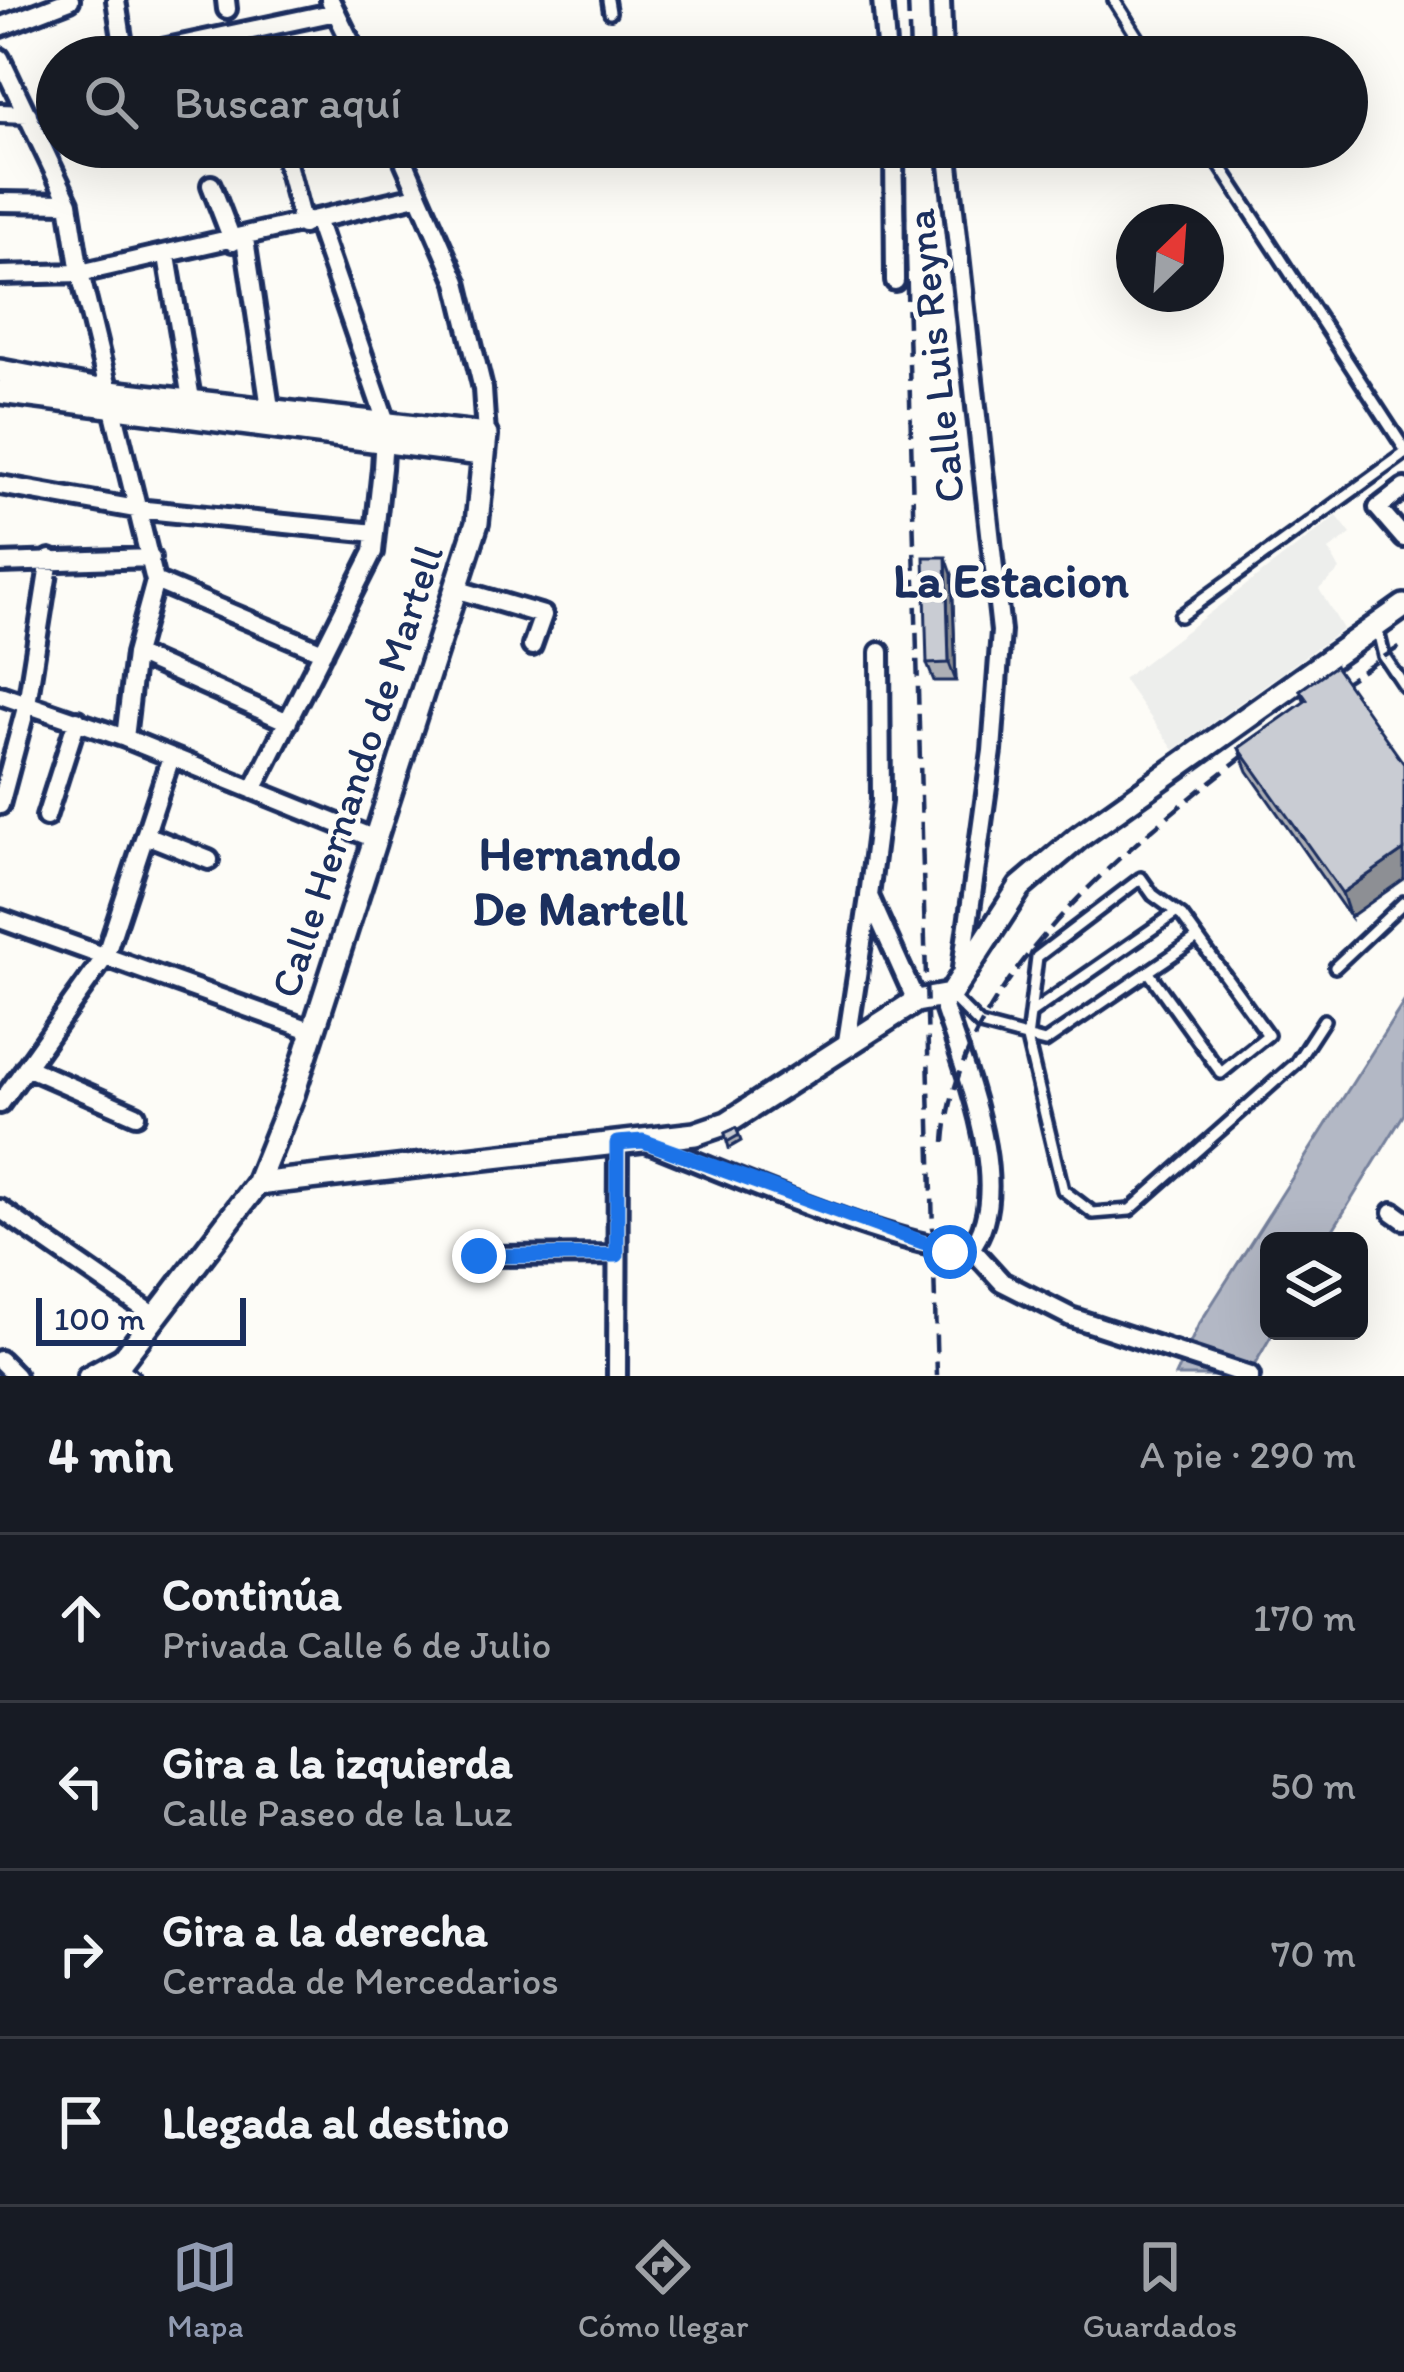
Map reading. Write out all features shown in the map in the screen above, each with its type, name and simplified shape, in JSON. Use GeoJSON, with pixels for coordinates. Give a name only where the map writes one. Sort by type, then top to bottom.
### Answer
{"type":"FeatureCollection","features":[{"type":"Feature","properties":{"kind":"street"},"geometry":{"type":"LineString","coordinates":[[0,27],[70,0]]}},
{"type":"Feature","properties":{"kind":"street"},"geometry":{"type":"LineString","coordinates":[[116,0],[122,36]]}},
{"type":"Feature","properties":{"kind":"street"},"geometry":{"type":"LineString","coordinates":[[883,0],[886,36]]}},
{"type":"Feature","properties":{"kind":"street"},"geometry":{"type":"LineString","coordinates":[[940,0],[942,36]]}},
{"type":"Feature","properties":{"kind":"street"},"geometry":{"type":"LineString","coordinates":[[211,36],[333,6],[348,36]]}},
{"type":"Feature","properties":{"kind":"street"},"geometry":{"type":"LineString","coordinates":[[0,58],[36,131]]}},
{"type":"Feature","properties":{"kind":"street"},"geometry":{"type":"LineString","coordinates":[[0,113],[28,114]]}},
{"type":"Feature","properties":{"kind":"street"},"geometry":{"type":"LineString","coordinates":[[53,168],[69,203],[80,273],[155,581],[135,654],[125,738]]}},
{"type":"Feature","properties":{"kind":"street"},"geometry":{"type":"LineString","coordinates":[[253,790],[373,552],[383,430],[289,168]]}},
{"type":"Feature","properties":{"kind":"street","name":"Calle Hernando de Martell"},"geometry":{"type":"LineString","coordinates":[[122,1368],[257,1184],[313,1031],[477,523],[483,389],[457,282],[406,168]]}},
{"type":"Feature","properties":{"kind":"street"},"geometry":{"type":"LineString","coordinates":[[894,168],[896,281]]}},
{"type":"Feature","properties":{"kind":"street","name":"Calle Luis Reyna"},"geometry":{"type":"LineString","coordinates":[[949,168],[1001,631],[992,751],[950,993],[990,1190],[971,1248]]}},
{"type":"Feature","properties":{"kind":"street"},"geometry":{"type":"LineString","coordinates":[[211,184],[239,240],[270,408]]}},
{"type":"Feature","properties":{"kind":"street"},"geometry":{"type":"LineString","coordinates":[[0,274],[80,273],[417,196]]}},
{"type":"Feature","properties":{"kind":"street"},"geometry":{"type":"LineString","coordinates":[[0,202],[69,203]]}},
{"type":"Feature","properties":{"kind":"street"},"geometry":{"type":"LineString","coordinates":[[167,256],[191,399]]}},
{"type":"Feature","properties":{"kind":"street"},"geometry":{"type":"LineString","coordinates":[[0,371],[111,401],[191,399],[270,408],[383,430]]}},
{"type":"Feature","properties":{"kind":"street"},"geometry":{"type":"LineString","coordinates":[[0,392],[383,430],[484,445]]}},
{"type":"Feature","properties":{"kind":"street"},"geometry":{"type":"LineString","coordinates":[[0,485],[136,509],[375,532]]}},
{"type":"Feature","properties":{"kind":"street"},"geometry":{"type":"LineString","coordinates":[[1404,488],[1378,508],[1404,538]]}},
{"type":"Feature","properties":{"kind":"street"},"geometry":{"type":"LineString","coordinates":[[0,563],[151,558]]}},
{"type":"Feature","properties":{"kind":"street"},"geometry":{"type":"LineString","coordinates":[[0,806],[27,704],[50,559]]}},
{"type":"Feature","properties":{"kind":"street"},"geometry":{"type":"LineString","coordinates":[[155,581],[323,652]]}},
{"type":"Feature","properties":{"kind":"street"},"geometry":{"type":"LineString","coordinates":[[455,589],[543,615],[532,646]]}},
{"type":"Feature","properties":{"kind":"street"},"geometry":{"type":"LineString","coordinates":[[257,1184],[643,1141],[728,1123],[916,1001],[950,993],[1020,887],[1078,837],[1404,606]]}},
{"type":"Feature","properties":{"kind":"street"},"geometry":{"type":"LineString","coordinates":[[846,1048],[881,801],[880,652]]}},
{"type":"Feature","properties":{"kind":"street"},"geometry":{"type":"LineString","coordinates":[[135,654],[288,722]]}},
{"type":"Feature","properties":{"kind":"street"},"geometry":{"type":"LineString","coordinates":[[0,695],[125,738],[375,839]]}},
{"type":"Feature","properties":{"kind":"street"},"geometry":{"type":"LineString","coordinates":[[46,817],[77,720]]}},
{"type":"Feature","properties":{"kind":"street"},"geometry":{"type":"LineString","coordinates":[[0,1104],[105,957],[171,757]]}},
{"type":"Feature","properties":{"kind":"street"},"geometry":{"type":"LineString","coordinates":[[146,835],[209,860]]}},
{"type":"Feature","properties":{"kind":"street"},"geometry":{"type":"LineString","coordinates":[[869,896],[916,1001]]}},
{"type":"Feature","properties":{"kind":"street"},"geometry":{"type":"LineString","coordinates":[[0,920],[313,1031]]}},
{"type":"Feature","properties":{"kind":"street"},"geometry":{"type":"LineString","coordinates":[[26,1067],[136,1115]]}},
{"type":"Feature","properties":{"kind":"street"},"geometry":{"type":"LineString","coordinates":[[643,1141],[886,1232],[950,1252],[971,1248],[1002,1282],[1071,1317],[1250,1376]]}},
{"type":"Feature","properties":{"kind":"street"},"geometry":{"type":"LineString","coordinates":[[617,1143],[617,1376]]}},
{"type":"Feature","properties":{"kind":"street"},"geometry":{"type":"LineString","coordinates":[[0,1209],[156,1317]]}},
{"type":"Feature","properties":{"kind":"street"},"geometry":{"type":"LineString","coordinates":[[479,1256],[617,1255]]}},
{"type":"Feature","properties":{"kind":"street"},"geometry":{"type":"LineString","coordinates":[[0,1360],[16,1376]]}},
{"type":"Feature","properties":{"kind":"street"},"geometry":{"type":"LineString","coordinates":[[87,1376],[122,1368]]}},
{"type":"Feature","properties":{"kind":"lane"},"geometry":{"type":"LineString","coordinates":[[1114,0],[1137,36]]}},
{"type":"Feature","properties":{"kind":"lane"},"geometry":{"type":"LineString","coordinates":[[1180,616],[1404,451],[1222,168]]}},
{"type":"Feature","properties":{"kind":"lane"},"geometry":{"type":"LineString","coordinates":[[1377,627],[1384,656],[1404,686]]}},
{"type":"Feature","properties":{"kind":"lane"},"geometry":{"type":"LineString","coordinates":[[1150,974],[1221,1073],[1268,1035],[1182,916],[1174,914],[1141,878],[1037,957],[1027,1039],[1063,1190],[1093,1213],[1130,1210],[1296,1063],[1324,1020]]}},
{"type":"Feature","properties":{"kind":"lane"},"geometry":{"type":"LineString","coordinates":[[1335,967],[1404,902]]}},
{"type":"Feature","properties":{"kind":"lane"},"geometry":{"type":"LineString","coordinates":[[1030,1014],[1174,914]]}},
{"type":"Feature","properties":{"kind":"lane"},"geometry":{"type":"LineString","coordinates":[[950,993],[980,1025],[1046,1042],[1196,939]]}},
{"type":"Feature","properties":{"kind":"shaded area"},"geometry":{"type":"Polygon","coordinates":[[[1337,516],[1351,534],[1329,550],[1340,570],[1319,589],[1343,629],[1174,750],[1123,679],[1337,516]]]}},
{"type":"Feature","properties":{"kind":"shaded area"},"geometry":{"type":"Polygon","coordinates":[[[1404,1002],[1404,1114],[1332,1232],[1260,1232],[1260,1340],[1269,1340],[1248,1376],[1175,1376],[1198,1326],[1404,1002]]]}},
{"type":"Feature","properties":{"kind":"building"},"geometry":{"type":"Polygon","coordinates":[[[924,557],[946,557],[949,663],[927,664],[924,557]]]}},
{"type":"Feature","properties":{"kind":"building"},"geometry":{"type":"Polygon","coordinates":[[[1335,666],[1404,764],[1404,850],[1342,893],[1239,748],[1307,700],[1300,690],[1335,666]]]}},
{"type":"Feature","properties":{"kind":"building"},"geometry":{"type":"Polygon","coordinates":[[[736,1128],[739,1135],[727,1142],[725,1133],[736,1128]]]}},
{"type":"Feature","properties":{"kind":"railway"},"geometry":{"type":"LineString","coordinates":[[908,0],[909,36]]}},
{"type":"Feature","properties":{"kind":"railway"},"geometry":{"type":"LineString","coordinates":[[904,168],[937,1376]]}},
{"type":"Feature","properties":{"kind":"railway"},"geometry":{"type":"LineString","coordinates":[[1316,701],[1404,644]]}},
{"type":"Feature","properties":{"kind":"railway"},"geometry":{"type":"LineString","coordinates":[[945,1142],[957,1081],[983,1022],[1020,966],[1064,912],[1115,863],[1268,737]]}},
{"type":"Feature","properties":{"kind":"district","name":"La Estacion"},"geometry":{"type":"Point","coordinates":[1011,580]}},
{"type":"Feature","properties":{"kind":"district","name":"Hernando De Martell"},"geometry":{"type":"Point","coordinates":[580,880]}},
{"type":"Feature","properties":{"kind":"route"},"geometry":{"type":"LineString","coordinates":[[479,1256],[617,1255],[617,1143],[643,1141],[950,1252]]}}]}
